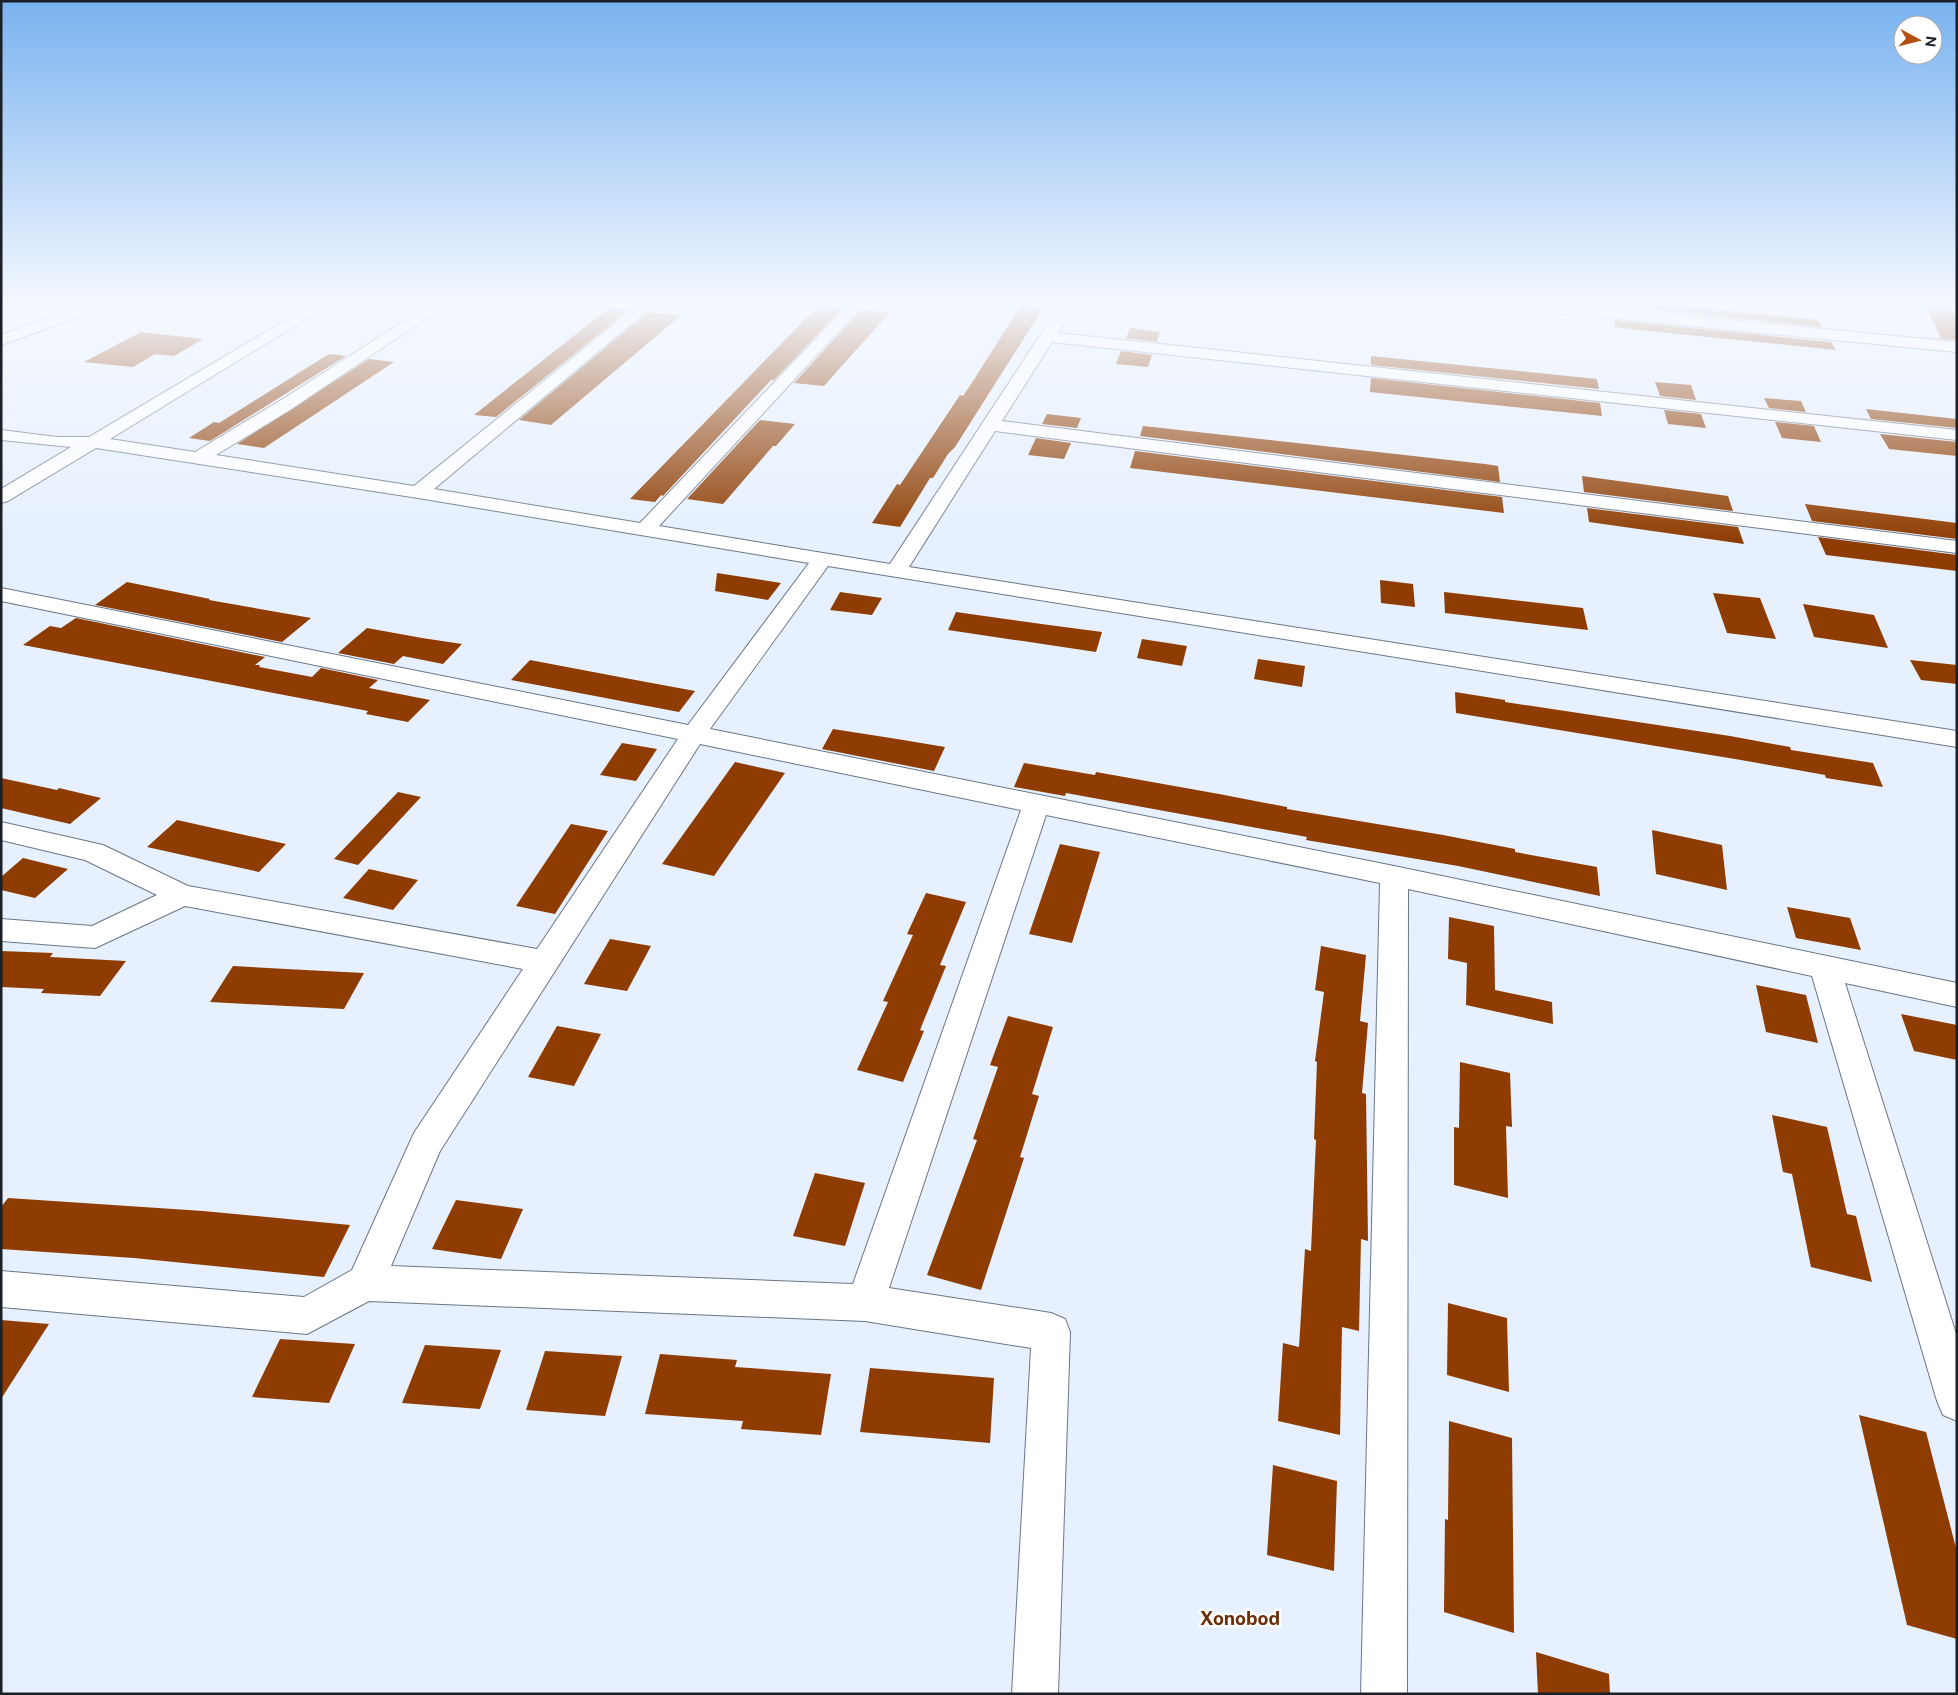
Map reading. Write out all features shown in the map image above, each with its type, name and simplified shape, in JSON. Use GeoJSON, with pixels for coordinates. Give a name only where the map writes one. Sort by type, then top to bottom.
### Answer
{"type":"FeatureCollection","features":[{"type":"Feature","properties":{"kind":"street"},"geometry":{"type":"LineString","coordinates":[[1,497],[190,384]]}},
{"type":"Feature","properties":{"kind":"street"},"geometry":{"type":"LineString","coordinates":[[198,458],[318,384]]}},
{"type":"Feature","properties":{"kind":"street"},"geometry":{"type":"LineString","coordinates":[[418,492],[550,384]]}},
{"type":"Feature","properties":{"kind":"street"},"geometry":{"type":"LineString","coordinates":[[645,529],[781,384]]}},
{"type":"Feature","properties":{"kind":"street"},"geometry":{"type":"LineString","coordinates":[[896,570],[1017,384]]}},
{"type":"Feature","properties":{"kind":"street"},"geometry":{"type":"LineString","coordinates":[[1486,384],[1957,435]]}},
{"type":"Feature","properties":{"kind":"street"},"geometry":{"type":"LineString","coordinates":[[989,425],[1804,526],[1957,548]]}},
{"type":"Feature","properties":{"kind":"street"},"geometry":{"type":"LineString","coordinates":[[1,436],[57,442],[93,442],[418,492],[823,559],[1957,739]]}},
{"type":"Feature","properties":{"kind":"street"},"geometry":{"type":"LineString","coordinates":[[365,1283],[426,1143],[694,734],[823,559]]}},
{"type":"Feature","properties":{"kind":"street"},"geometry":{"type":"LineString","coordinates":[[1,594],[1394,876],[1957,995]]}},
{"type":"Feature","properties":{"kind":"street"},"geometry":{"type":"LineString","coordinates":[[865,1303],[1036,804]]}},
{"type":"Feature","properties":{"kind":"street"},"geometry":{"type":"LineString","coordinates":[[1,831],[93,852],[182,895],[544,962]]}},
{"type":"Feature","properties":{"kind":"street"},"geometry":{"type":"LineString","coordinates":[[1384,1694],[1394,876]]}},
{"type":"Feature","properties":{"kind":"street"},"geometry":{"type":"LineString","coordinates":[[1,930],[95,937],[182,895]]}},
{"type":"Feature","properties":{"kind":"street"},"geometry":{"type":"LineString","coordinates":[[1825,968],[1950,1356],[1957,1401]]}},
{"type":"Feature","properties":{"kind":"street"},"geometry":{"type":"LineString","coordinates":[[1,1289],[307,1316],[365,1283],[865,1303],[1051,1332],[1035,1694]]}},
{"type":"Feature","properties":{"kind":"building"},"geometry":{"type":"Polygon","coordinates":[[[281,384],[301,384],[210,441],[189,438],[214,422],[219,423],[281,384]]]}},
{"type":"Feature","properties":{"kind":"building"},"geometry":{"type":"Polygon","coordinates":[[[330,384],[361,384],[264,448],[237,444],[330,384]]]}},
{"type":"Feature","properties":{"kind":"building"},"geometry":{"type":"Polygon","coordinates":[[[513,384],[537,384],[496,417],[474,415],[513,384]]]}},
{"type":"Feature","properties":{"kind":"building"},"geometry":{"type":"Polygon","coordinates":[[[562,384],[599,384],[551,425],[519,420],[562,384]]]}},
{"type":"Feature","properties":{"kind":"building"},"geometry":{"type":"Polygon","coordinates":[[[742,384],[767,384],[663,496],[661,495],[655,502],[630,499],[742,384]]]}},
{"type":"Feature","properties":{"kind":"building"},"geometry":{"type":"Polygon","coordinates":[[[805,384],[826,384],[824,386],[805,384]]]}},
{"type":"Feature","properties":{"kind":"building"},"geometry":{"type":"Polygon","coordinates":[[[971,384],[995,384],[955,447],[948,454],[933,478],[930,478],[900,527],[872,523],[897,484],[900,485],[960,395],[963,396],[971,384]]]}},
{"type":"Feature","properties":{"kind":"building"},"geometry":{"type":"Polygon","coordinates":[[[1371,384],[1427,384],[1600,403],[1602,416],[1370,392],[1371,384]]]}},
{"type":"Feature","properties":{"kind":"building"},"geometry":{"type":"Polygon","coordinates":[[[1552,384],[1598,384],[1599,389],[1552,384]]]}},
{"type":"Feature","properties":{"kind":"building"},"geometry":{"type":"Polygon","coordinates":[[[1656,384],[1691,385],[1696,400],[1660,396],[1656,384]]]}},
{"type":"Feature","properties":{"kind":"building"},"geometry":{"type":"Polygon","coordinates":[[[1764,398],[1801,401],[1806,412],[1769,408],[1764,398]]]}},
{"type":"Feature","properties":{"kind":"building"},"geometry":{"type":"Polygon","coordinates":[[[1866,409],[1957,419],[1957,428],[1871,419],[1866,409]]]}},
{"type":"Feature","properties":{"kind":"building"},"geometry":{"type":"Polygon","coordinates":[[[1664,410],[1701,414],[1706,428],[1668,424],[1664,410]]]}},
{"type":"Feature","properties":{"kind":"building"},"geometry":{"type":"Polygon","coordinates":[[[1047,414],[1081,418],[1077,428],[1042,424],[1047,414]]]}},
{"type":"Feature","properties":{"kind":"building"},"geometry":{"type":"Polygon","coordinates":[[[760,420],[795,424],[776,446],[773,446],[723,504],[687,499],[760,420]]]}},
{"type":"Feature","properties":{"kind":"building"},"geometry":{"type":"Polygon","coordinates":[[[1775,422],[1814,426],[1821,442],[1782,438],[1775,422]]]}},
{"type":"Feature","properties":{"kind":"building"},"geometry":{"type":"Polygon","coordinates":[[[1143,426],[1498,466],[1500,482],[1140,436],[1143,426]]]}},
{"type":"Feature","properties":{"kind":"building"},"geometry":{"type":"Polygon","coordinates":[[[1880,434],[1957,442],[1957,456],[1889,449],[1880,434]]]}},
{"type":"Feature","properties":{"kind":"building"},"geometry":{"type":"Polygon","coordinates":[[[1036,438],[1071,443],[1064,459],[1028,455],[1036,438]]]}},
{"type":"Feature","properties":{"kind":"building"},"geometry":{"type":"Polygon","coordinates":[[[1135,451],[1502,497],[1504,513],[1130,468],[1135,451]]]}},
{"type":"Feature","properties":{"kind":"building"},"geometry":{"type":"Polygon","coordinates":[[[1582,476],[1728,496],[1733,511],[1584,492],[1582,476]]]}},
{"type":"Feature","properties":{"kind":"building"},"geometry":{"type":"Polygon","coordinates":[[[1805,504],[1957,523],[1957,539],[1812,521],[1805,504]]]}},
{"type":"Feature","properties":{"kind":"building"},"geometry":{"type":"Polygon","coordinates":[[[1587,508],[1738,527],[1744,544],[1589,522],[1587,508]]]}},
{"type":"Feature","properties":{"kind":"building"},"geometry":{"type":"Polygon","coordinates":[[[1818,537],[1957,555],[1957,571],[1826,555],[1818,537]]]}},
{"type":"Feature","properties":{"kind":"building"},"geometry":{"type":"Polygon","coordinates":[[[717,573],[781,583],[768,600],[715,591],[717,573]]]}},
{"type":"Feature","properties":{"kind":"building"},"geometry":{"type":"Polygon","coordinates":[[[1380,580],[1413,584],[1415,607],[1381,603],[1380,580]]]}},
{"type":"Feature","properties":{"kind":"building"},"geometry":{"type":"Polygon","coordinates":[[[127,582],[209,600],[311,618],[282,642],[95,605],[127,582]]]}},
{"type":"Feature","properties":{"kind":"building"},"geometry":{"type":"Polygon","coordinates":[[[840,592],[882,598],[872,615],[830,610],[840,592]]]}},
{"type":"Feature","properties":{"kind":"building"},"geometry":{"type":"Polygon","coordinates":[[[1444,592],[1583,608],[1588,630],[1445,613],[1444,592]]]}},
{"type":"Feature","properties":{"kind":"building"},"geometry":{"type":"Polygon","coordinates":[[[1713,593],[1760,598],[1776,639],[1727,633],[1713,593]]]}},
{"type":"Feature","properties":{"kind":"building"},"geometry":{"type":"Polygon","coordinates":[[[1803,604],[1874,615],[1888,648],[1814,637],[1803,604]]]}},
{"type":"Feature","properties":{"kind":"building"},"geometry":{"type":"Polygon","coordinates":[[[956,612],[1102,632],[1096,652],[948,630],[956,612]]]}},
{"type":"Feature","properties":{"kind":"building"},"geometry":{"type":"Polygon","coordinates":[[[76,618],[265,657],[255,665],[260,665],[259,667],[312,677],[321,668],[378,680],[369,688],[430,700],[408,722],[366,714],[368,711],[23,645],[50,626],[61,628],[76,618]]]}},
{"type":"Feature","properties":{"kind":"building"},"geometry":{"type":"Polygon","coordinates":[[[367,628],[462,644],[443,664],[403,656],[394,664],[338,653],[367,628]]]}},
{"type":"Feature","properties":{"kind":"building"},"geometry":{"type":"Polygon","coordinates":[[[1142,639],[1187,646],[1182,666],[1137,658],[1142,639]]]}},
{"type":"Feature","properties":{"kind":"building"},"geometry":{"type":"Polygon","coordinates":[[[1258,659],[1305,666],[1302,687],[1254,679],[1258,659]]]}},
{"type":"Feature","properties":{"kind":"building"},"geometry":{"type":"Polygon","coordinates":[[[530,660],[695,691],[679,712],[511,680],[530,660]]]}},
{"type":"Feature","properties":{"kind":"building"},"geometry":{"type":"Polygon","coordinates":[[[1910,660],[1957,665],[1957,684],[1921,680],[1910,660]]]}},
{"type":"Feature","properties":{"kind":"building"},"geometry":{"type":"Polygon","coordinates":[[[1455,692],[1505,700],[1505,702],[1730,736],[1790,747],[1791,750],[1873,763],[1883,787],[1826,778],[1825,775],[1741,760],[1456,713],[1455,692]]]}},
{"type":"Feature","properties":{"kind":"building"},"geometry":{"type":"Polygon","coordinates":[[[833,729],[945,747],[934,771],[822,749],[833,729]]]}},
{"type":"Feature","properties":{"kind":"building"},"geometry":{"type":"Polygon","coordinates":[[[622,743],[657,749],[636,781],[600,775],[622,743]]]}},
{"type":"Feature","properties":{"kind":"building"},"geometry":{"type":"Polygon","coordinates":[[[735,762],[785,773],[714,876],[662,864],[735,762]]]}},
{"type":"Feature","properties":{"kind":"building"},"geometry":{"type":"Polygon","coordinates":[[[1024,763],[1095,775],[1096,772],[1219,794],[1287,807],[1287,809],[1443,835],[1515,849],[1515,852],[1597,867],[1600,896],[1458,866],[1306,840],[1307,837],[1066,793],[1065,796],[1014,787],[1024,763]]]}},
{"type":"Feature","properties":{"kind":"building"},"geometry":{"type":"Polygon","coordinates":[[[1,778],[57,790],[59,788],[101,798],[70,824],[1,808],[1,778]]]}},
{"type":"Feature","properties":{"kind":"building"},"geometry":{"type":"Polygon","coordinates":[[[398,792],[421,797],[358,865],[334,859],[398,792]]]}},
{"type":"Feature","properties":{"kind":"building"},"geometry":{"type":"Polygon","coordinates":[[[177,820],[286,844],[259,872],[147,847],[177,820]]]}},
{"type":"Feature","properties":{"kind":"building"},"geometry":{"type":"Polygon","coordinates":[[[571,824],[608,831],[555,914],[516,906],[571,824]]]}},
{"type":"Feature","properties":{"kind":"building"},"geometry":{"type":"Polygon","coordinates":[[[1652,830],[1722,845],[1727,890],[1656,874],[1652,830]]]}},
{"type":"Feature","properties":{"kind":"building"},"geometry":{"type":"Polygon","coordinates":[[[1060,844],[1100,852],[1072,943],[1029,934],[1060,844]]]}},
{"type":"Feature","properties":{"kind":"building"},"geometry":{"type":"Polygon","coordinates":[[[23,858],[68,869],[35,898],[1,890],[1,877],[23,858]]]}},
{"type":"Feature","properties":{"kind":"building"},"geometry":{"type":"Polygon","coordinates":[[[369,869],[418,880],[393,910],[343,898],[369,869]]]}},
{"type":"Feature","properties":{"kind":"building"},"geometry":{"type":"Polygon","coordinates":[[[926,893],[966,902],[940,965],[946,966],[920,1030],[924,1031],[903,1082],[857,1070],[888,1002],[883,1001],[913,935],[907,934],[926,893]]]}},
{"type":"Feature","properties":{"kind":"building"},"geometry":{"type":"Polygon","coordinates":[[[1787,907],[1850,918],[1861,950],[1796,938],[1787,907]]]}},
{"type":"Feature","properties":{"kind":"building"},"geometry":{"type":"Polygon","coordinates":[[[1449,917],[1494,926],[1495,990],[1552,1002],[1553,1024],[1466,1005],[1467,963],[1448,959],[1449,917]]]}},
{"type":"Feature","properties":{"kind":"building"},"geometry":{"type":"Polygon","coordinates":[[[610,939],[651,946],[627,991],[584,984],[610,939]]]}},
{"type":"Feature","properties":{"kind":"building"},"geometry":{"type":"Polygon","coordinates":[[[1321,946],[1366,955],[1360,1021],[1368,1023],[1362,1093],[1366,1094],[1368,1241],[1361,1239],[1359,1331],[1342,1327],[1340,1435],[1278,1421],[1283,1343],[1299,1347],[1305,1249],[1311,1251],[1316,1140],[1314,1139],[1317,1062],[1315,1061],[1324,992],[1315,990],[1321,946]]]}},
{"type":"Feature","properties":{"kind":"building"},"geometry":{"type":"Polygon","coordinates":[[[1,951],[53,953],[50,957],[126,961],[100,996],[41,993],[44,989],[1,987],[1,951]]]}},
{"type":"Feature","properties":{"kind":"building"},"geometry":{"type":"Polygon","coordinates":[[[233,966],[364,973],[344,1009],[210,1002],[233,966]]]}},
{"type":"Feature","properties":{"kind":"building"},"geometry":{"type":"Polygon","coordinates":[[[1756,985],[1806,995],[1818,1043],[1766,1032],[1756,985]]]}},
{"type":"Feature","properties":{"kind":"building"},"geometry":{"type":"Polygon","coordinates":[[[1901,1014],[1957,1025],[1957,1060],[1914,1051],[1901,1014]]]}},
{"type":"Feature","properties":{"kind":"building"},"geometry":{"type":"Polygon","coordinates":[[[1008,1016],[1053,1027],[1032,1094],[1039,1096],[1020,1157],[1024,1158],[981,1290],[927,1275],[977,1140],[973,1139],[998,1067],[990,1065],[1008,1016]]]}},
{"type":"Feature","properties":{"kind":"building"},"geometry":{"type":"Polygon","coordinates":[[[557,1026],[601,1034],[574,1086],[528,1077],[557,1026]]]}},
{"type":"Feature","properties":{"kind":"building"},"geometry":{"type":"Polygon","coordinates":[[[1460,1062],[1510,1073],[1512,1127],[1506,1126],[1508,1198],[1454,1185],[1454,1127],[1459,1128],[1460,1062]]]}},
{"type":"Feature","properties":{"kind":"building"},"geometry":{"type":"Polygon","coordinates":[[[1772,1115],[1827,1127],[1847,1214],[1856,1216],[1872,1282],[1811,1267],[1792,1174],[1783,1172],[1772,1115]]]}},
{"type":"Feature","properties":{"kind":"building"},"geometry":{"type":"Polygon","coordinates":[[[815,1173],[865,1183],[845,1246],[793,1236],[815,1173]]]}},
{"type":"Feature","properties":{"kind":"building"},"geometry":{"type":"Polygon","coordinates":[[[8,1198],[203,1211],[350,1225],[324,1277],[134,1258],[1,1249],[1,1207],[8,1198]]]}},
{"type":"Feature","properties":{"kind":"building"},"geometry":{"type":"Polygon","coordinates":[[[456,1200],[523,1209],[501,1259],[432,1249],[456,1200]]]}},
{"type":"Feature","properties":{"kind":"building"},"geometry":{"type":"Polygon","coordinates":[[[1448,1303],[1507,1318],[1509,1392],[1447,1375],[1448,1303]]]}},
{"type":"Feature","properties":{"kind":"building"},"geometry":{"type":"Polygon","coordinates":[[[1,1320],[49,1324],[1,1399],[1,1320]]]}},
{"type":"Feature","properties":{"kind":"building"},"geometry":{"type":"Polygon","coordinates":[[[280,1339],[355,1344],[329,1403],[252,1397],[280,1339]]]}},
{"type":"Feature","properties":{"kind":"building"},"geometry":{"type":"Polygon","coordinates":[[[425,1345],[501,1350],[480,1409],[402,1403],[425,1345]]]}},
{"type":"Feature","properties":{"kind":"building"},"geometry":{"type":"Polygon","coordinates":[[[545,1351],[622,1356],[605,1416],[526,1410],[545,1351]]]}},
{"type":"Feature","properties":{"kind":"building"},"geometry":{"type":"Polygon","coordinates":[[[660,1354],[737,1360],[735,1367],[831,1374],[821,1435],[741,1429],[743,1421],[645,1414],[660,1354]]]}},
{"type":"Feature","properties":{"kind":"building"},"geometry":{"type":"Polygon","coordinates":[[[870,1368],[994,1378],[990,1443],[860,1432],[870,1368]]]}},
{"type":"Feature","properties":{"kind":"building"},"geometry":{"type":"Polygon","coordinates":[[[1859,1415],[1926,1432],[1957,1552],[1957,1639],[1907,1625],[1859,1415]]]}},
{"type":"Feature","properties":{"kind":"building"},"geometry":{"type":"Polygon","coordinates":[[[1449,1421],[1512,1438],[1514,1633],[1444,1612],[1445,1519],[1448,1520],[1449,1421]]]}},
{"type":"Feature","properties":{"kind":"building"},"geometry":{"type":"Polygon","coordinates":[[[1273,1465],[1337,1481],[1334,1571],[1267,1555],[1273,1465]]]}},
{"type":"Feature","properties":{"kind":"building"},"geometry":{"type":"Polygon","coordinates":[[[1536,1652],[1609,1674],[1610,1694],[1538,1694],[1536,1652]]]}},
{"type":"Feature","properties":{"kind":"district","name":"Xonobod"},"geometry":{"type":"Point","coordinates":[1240,1618]}}]}
